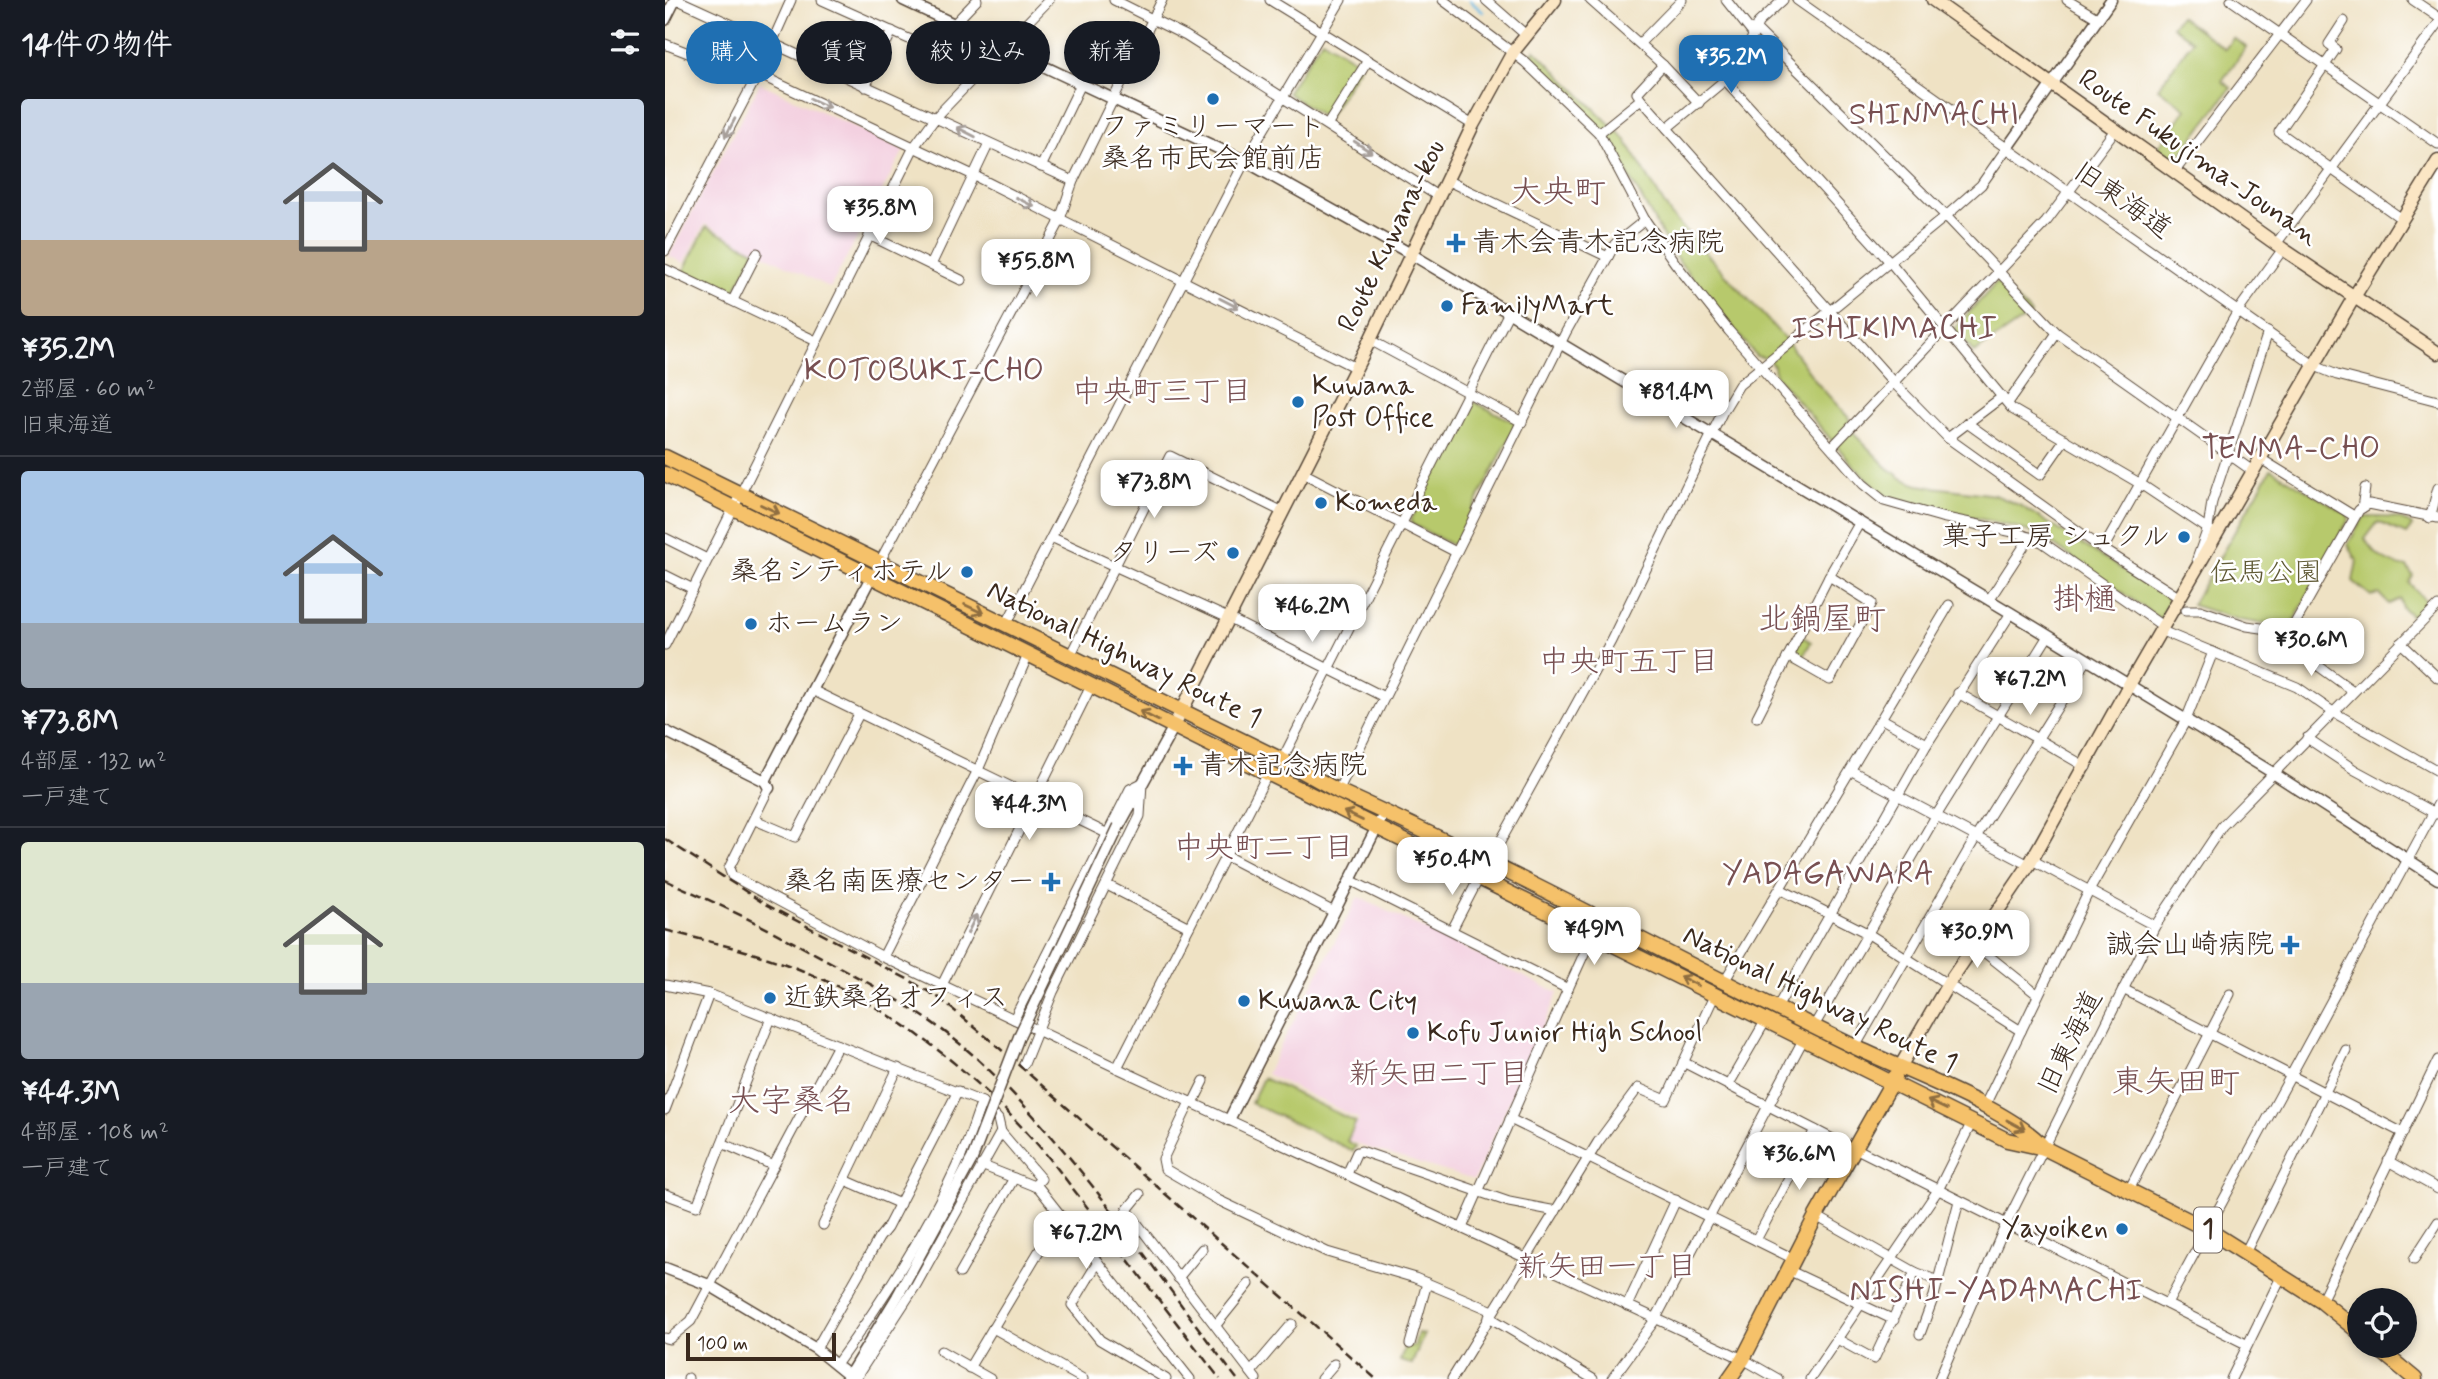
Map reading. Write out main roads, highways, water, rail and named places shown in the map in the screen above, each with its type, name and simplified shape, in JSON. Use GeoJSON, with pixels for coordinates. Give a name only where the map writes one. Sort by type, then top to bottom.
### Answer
{"type":"FeatureCollection","features":[{"type":"Feature","properties":{"kind":"highway","name":"National Highway Route 1"},"geometry":{"type":"LineString","coordinates":[[665,457],[1069,658],[1282,760],[1338,791],[1814,1026],[1984,1107],[2034,1135],[2044,1148]]}},
{"type":"Feature","properties":{"kind":"highway","name":"National Highway Route 1"},"geometry":{"type":"LineString","coordinates":[[665,474],[2007,1140],[2044,1148],[2129,1190],[2246,1251],[2321,1301],[2347,1322]]}},
{"type":"Feature","properties":{"kind":"highway"},"geometry":{"type":"LineString","coordinates":[[1729,1379],[1816,1216],[1900,1068]]}},
{"type":"Feature","properties":{"kind":"highway"},"geometry":{"type":"LineString","coordinates":[[2388,1358],[2409,1377]]}},
{"type":"Feature","properties":{"kind":"main road","name":"Route Kuwana-kou"},"geometry":{"type":"LineString","coordinates":[[1173,728],[1370,340],[1473,125],[1513,52],[1555,0]]}},
{"type":"Feature","properties":{"kind":"main road","name":"Route Fukujima-Jounan"},"geometry":{"type":"LineString","coordinates":[[1933,0],[2279,246],[2438,353]]}},
{"type":"Feature","properties":{"kind":"main road"},"geometry":{"type":"LineString","coordinates":[[1900,1068],[1948,984],[2030,862],[2086,767],[2129,685],[2163,629],[2183,604],[2190,580],[2213,532],[2254,472],[2354,297],[2438,161]]}},
{"type":"Feature","properties":{"kind":"waterway"},"geometry":{"type":"LineString","coordinates":[[1469,0],[1483,12]]}},
{"type":"Feature","properties":{"kind":"railway"},"geometry":{"type":"LineString","coordinates":[[665,839],[765,904],[939,998],[1376,1379]]}},
{"type":"Feature","properties":{"kind":"railway"},"geometry":{"type":"LineString","coordinates":[[665,880],[759,924],[882,991],[929,1021],[973,1055],[1046,1130],[1079,1170],[1237,1379]]}},
{"type":"Feature","properties":{"kind":"railway"},"geometry":{"type":"LineString","coordinates":[[665,930],[768,958],[849,992],[887,1014],[957,1066],[990,1095],[1050,1159],[1220,1379]]}},
{"type":"Feature","properties":{"kind":"place","name":"ファミリーマート 桑名市民会館前店"},"geometry":{"type":"Point","coordinates":[1213,99]}},
{"type":"Feature","properties":{"kind":"place","name":"青木会青木記念病院"},"geometry":{"type":"Point","coordinates":[1456,243]}},
{"type":"Feature","properties":{"kind":"place","name":"FamilyMart"},"geometry":{"type":"Point","coordinates":[1447,306]}},
{"type":"Feature","properties":{"kind":"place","name":"Kuwana Post Office"},"geometry":{"type":"Point","coordinates":[1298,402]}},
{"type":"Feature","properties":{"kind":"place","name":"Komeda"},"geometry":{"type":"Point","coordinates":[1321,503]}},
{"type":"Feature","properties":{"kind":"place","name":"菓子工房 シュクル"},"geometry":{"type":"Point","coordinates":[2184,537]}},
{"type":"Feature","properties":{"kind":"place","name":"タリーズ"},"geometry":{"type":"Point","coordinates":[1233,553]}},
{"type":"Feature","properties":{"kind":"place","name":"桑名シティホテル"},"geometry":{"type":"Point","coordinates":[967,572]}},
{"type":"Feature","properties":{"kind":"place","name":"ホームラン"},"geometry":{"type":"Point","coordinates":[751,624]}},
{"type":"Feature","properties":{"kind":"place","name":"青木記念病院"},"geometry":{"type":"Point","coordinates":[1183,766]}},
{"type":"Feature","properties":{"kind":"place","name":"桑名南医療センター"},"geometry":{"type":"Point","coordinates":[1051,882]}},
{"type":"Feature","properties":{"kind":"place","name":"誠会山崎病院"},"geometry":{"type":"Point","coordinates":[2290,945]}},
{"type":"Feature","properties":{"kind":"place","name":"近鉄桑名オフィス"},"geometry":{"type":"Point","coordinates":[770,998]}},
{"type":"Feature","properties":{"kind":"place","name":"Kuwana City"},"geometry":{"type":"Point","coordinates":[1244,1001]}},
{"type":"Feature","properties":{"kind":"place","name":"Kofu Junior High School"},"geometry":{"type":"Point","coordinates":[1413,1033]}},
{"type":"Feature","properties":{"kind":"place","name":"Yayoiken"},"geometry":{"type":"Point","coordinates":[2122,1229]}},
{"type":"Feature","properties":{"kind":"district","name":"SHINMACHI"},"geometry":{"type":"Point","coordinates":[1934,115]}},
{"type":"Feature","properties":{"kind":"district","name":"大央町"},"geometry":{"type":"Point","coordinates":[1558,193]}},
{"type":"Feature","properties":{"kind":"district","name":"ISHIKIMACHI"},"geometry":{"type":"Point","coordinates":[1894,329]}},
{"type":"Feature","properties":{"kind":"district","name":"KOTOBUKI-CHO"},"geometry":{"type":"Point","coordinates":[924,371]}},
{"type":"Feature","properties":{"kind":"district","name":"中央町三丁目"},"geometry":{"type":"Point","coordinates":[1162,392]}},
{"type":"Feature","properties":{"kind":"district","name":"TENMA-CHO"},"geometry":{"type":"Point","coordinates":[2291,449]}},
{"type":"Feature","properties":{"kind":"district","name":"掛樋"},"geometry":{"type":"Point","coordinates":[2084,600]}},
{"type":"Feature","properties":{"kind":"district","name":"北鍋屋町"},"geometry":{"type":"Point","coordinates":[1822,620]}},
{"type":"Feature","properties":{"kind":"district","name":"中央町五丁目"},"geometry":{"type":"Point","coordinates":[1629,662]}},
{"type":"Feature","properties":{"kind":"district","name":"中央町二丁目"},"geometry":{"type":"Point","coordinates":[1264,848]}},
{"type":"Feature","properties":{"kind":"district","name":"YADAGAWARA"},"geometry":{"type":"Point","coordinates":[1828,874]}},
{"type":"Feature","properties":{"kind":"district","name":"新矢田二丁目"},"geometry":{"type":"Point","coordinates":[1439,1074]}},
{"type":"Feature","properties":{"kind":"district","name":"東矢田町"},"geometry":{"type":"Point","coordinates":[2176,1083]}},
{"type":"Feature","properties":{"kind":"district","name":"大字桑名"},"geometry":{"type":"Point","coordinates":[792,1102]}},
{"type":"Feature","properties":{"kind":"district","name":"新矢田一丁目"},"geometry":{"type":"Point","coordinates":[1607,1267]}},
{"type":"Feature","properties":{"kind":"district","name":"NISHI-YADAMACHI"},"geometry":{"type":"Point","coordinates":[1996,1291]}},
{"type":"Feature","properties":{"kind":"park label","name":"伝馬公園"},"geometry":{"type":"Point","coordinates":[2266,573]}}]}
